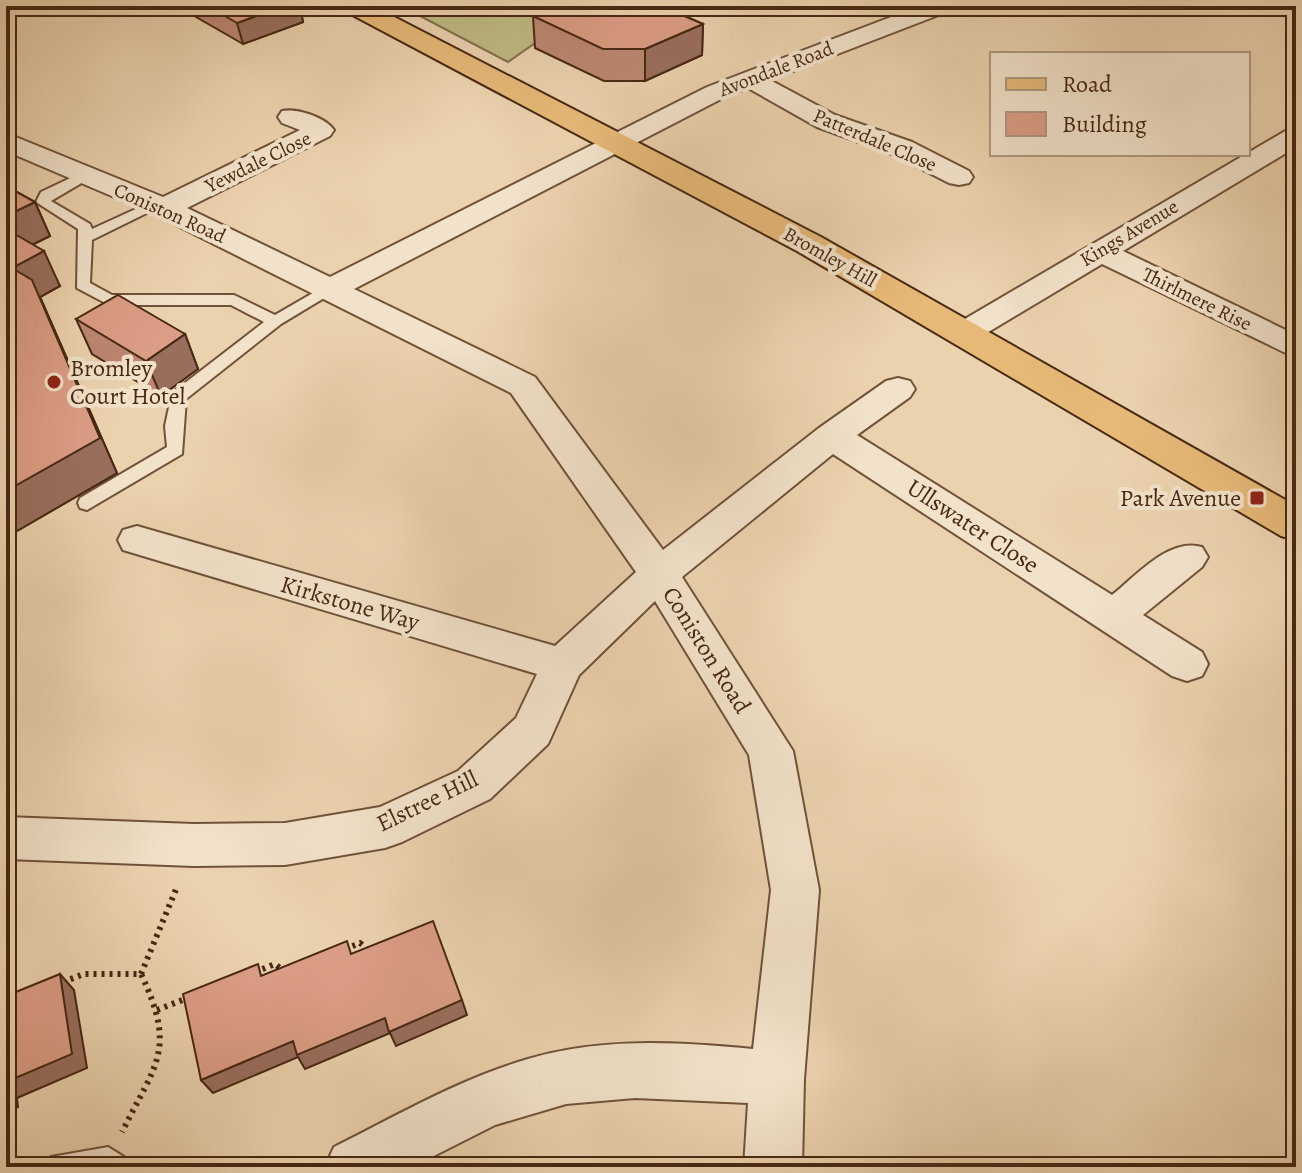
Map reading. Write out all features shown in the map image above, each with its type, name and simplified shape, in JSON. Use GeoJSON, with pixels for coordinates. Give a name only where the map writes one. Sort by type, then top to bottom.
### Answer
{"type":"FeatureCollection","features":[{"type":"Feature","properties":{"kind":"main road","name":"Bromley Hill"},"geometry":{"type":"LineString","coordinates":[[354,6],[809,244],[1296,525]]}},
{"type":"Feature","properties":{"kind":"street"},"geometry":{"type":"LineString","coordinates":[[895,6],[931,10]]}},
{"type":"Feature","properties":{"kind":"street","name":"Avondale Road"},"geometry":{"type":"LineString","coordinates":[[614,141],[716,92],[931,10]]}},
{"type":"Feature","properties":{"kind":"street","name":"Patterdale Close"},"geometry":{"type":"LineString","coordinates":[[750,79],[826,121],[902,148],[959,177]]}},
{"type":"Feature","properties":{"kind":"street","name":"Yewdale Close"},"geometry":{"type":"LineString","coordinates":[[160,206],[321,130],[291,117]]}},
{"type":"Feature","properties":{"kind":"street","name":"Kings Avenue"},"geometry":{"type":"LineString","coordinates":[[964,333],[1296,136]]}},
{"type":"Feature","properties":{"kind":"street","name":"Coniston Road"},"geometry":{"type":"LineString","coordinates":[[6,141],[160,206],[523,385],[659,574],[771,751],[795,890],[777,1079],[773,1167]]}},
{"type":"Feature","properties":{"kind":"street"},"geometry":{"type":"LineString","coordinates":[[331,289],[614,141]]}},
{"type":"Feature","properties":{"kind":"street","name":"Thirlmere Rise"},"geometry":{"type":"LineString","coordinates":[[1099,251],[1296,348]]}},
{"type":"Feature","properties":{"kind":"street"},"geometry":{"type":"LineString","coordinates":[[659,574],[832,436],[898,389]]}},
{"type":"Feature","properties":{"kind":"street","name":"Ullswater Close"},"geometry":{"type":"LineString","coordinates":[[832,436],[1187,664]]}},
{"type":"Feature","properties":{"kind":"street","name":"Kirkstone Way"},"geometry":{"type":"LineString","coordinates":[[137,540],[562,665]]}},
{"type":"Feature","properties":{"kind":"street"},"geometry":{"type":"LineString","coordinates":[[1114,616],[1188,557]]}},
{"type":"Feature","properties":{"kind":"street","name":"Elstree Hill"},"geometry":{"type":"LineString","coordinates":[[6,838],[194,845],[285,844],[385,827],[474,785],[532,731],[562,665],[659,574]]}},
{"type":"Feature","properties":{"kind":"street"},"geometry":{"type":"LineString","coordinates":[[354,1167],[495,1097],[578,1074],[667,1068],[777,1079]]}},
{"type":"Feature","properties":{"kind":"lane"},"geometry":{"type":"LineString","coordinates":[[85,175],[46,195],[43,202],[85,227],[82,285],[109,300],[234,300],[275,321]]}},
{"type":"Feature","properties":{"kind":"lane"},"geometry":{"type":"LineString","coordinates":[[84,238],[160,206]]}},
{"type":"Feature","properties":{"kind":"lane"},"geometry":{"type":"LineString","coordinates":[[87,503],[176,450],[174,426],[178,397],[275,321],[331,289]]}},
{"type":"Feature","properties":{"kind":"lane"},"geometry":{"type":"LineString","coordinates":[[61,1167],[111,1164]]}},
{"type":"Feature","properties":{"kind":"path"},"geometry":{"type":"LineString","coordinates":[[111,1164],[163,1036],[157,1010],[141,974],[178,885]]}},
{"type":"Feature","properties":{"kind":"path"},"geometry":{"type":"LineString","coordinates":[[331,955],[360,943],[371,952],[383,947]]}},
{"type":"Feature","properties":{"kind":"path"},"geometry":{"type":"LineString","coordinates":[[245,976],[275,964],[287,974],[301,967]]}},
{"type":"Feature","properties":{"kind":"path"},"geometry":{"type":"LineString","coordinates":[[58,984],[84,974],[141,974]]}},
{"type":"Feature","properties":{"kind":"path"},"geometry":{"type":"LineString","coordinates":[[157,1010],[201,993]]}},
{"type":"Feature","properties":{"kind":"shaded area"},"geometry":{"type":"Polygon","coordinates":[[[401,6],[588,6],[508,62],[401,6]]]}},
{"type":"Feature","properties":{"kind":"building"},"geometry":{"type":"Polygon","coordinates":[[[208,6],[284,6],[237,23],[208,6]]]}},
{"type":"Feature","properties":{"kind":"building"},"geometry":{"type":"Polygon","coordinates":[[[548,6],[661,6],[703,24],[645,49],[603,49],[533,16],[548,6]]]}},
{"type":"Feature","properties":{"kind":"building"},"geometry":{"type":"Polygon","coordinates":[[[6,186],[35,202],[6,216],[6,186]]]}},
{"type":"Feature","properties":{"kind":"building"},"geometry":{"type":"Polygon","coordinates":[[[6,229],[44,251],[12,268],[32,280],[100,438],[6,491],[6,229]]]}},
{"type":"Feature","properties":{"kind":"building"},"geometry":{"type":"Polygon","coordinates":[[[118,295],[185,334],[146,361],[76,319],[118,295]]]}},
{"type":"Feature","properties":{"kind":"building"},"geometry":{"type":"Polygon","coordinates":[[[433,921],[462,1000],[389,1032],[385,1018],[297,1055],[293,1041],[201,1080],[183,994],[258,964],[261,976],[347,941],[351,954],[433,921]]]}},
{"type":"Feature","properties":{"kind":"building"},"geometry":{"type":"Polygon","coordinates":[[[60,974],[72,1054],[6,1082],[6,996],[60,974]]]}},
{"type":"Feature","properties":{"kind":"place","name":"Bromley Court Hotel"},"geometry":{"type":"Point","coordinates":[54,382]}},
{"type":"Feature","properties":{"kind":"place","name":"Park Avenue"},"geometry":{"type":"Point","coordinates":[1257,498]}}]}
